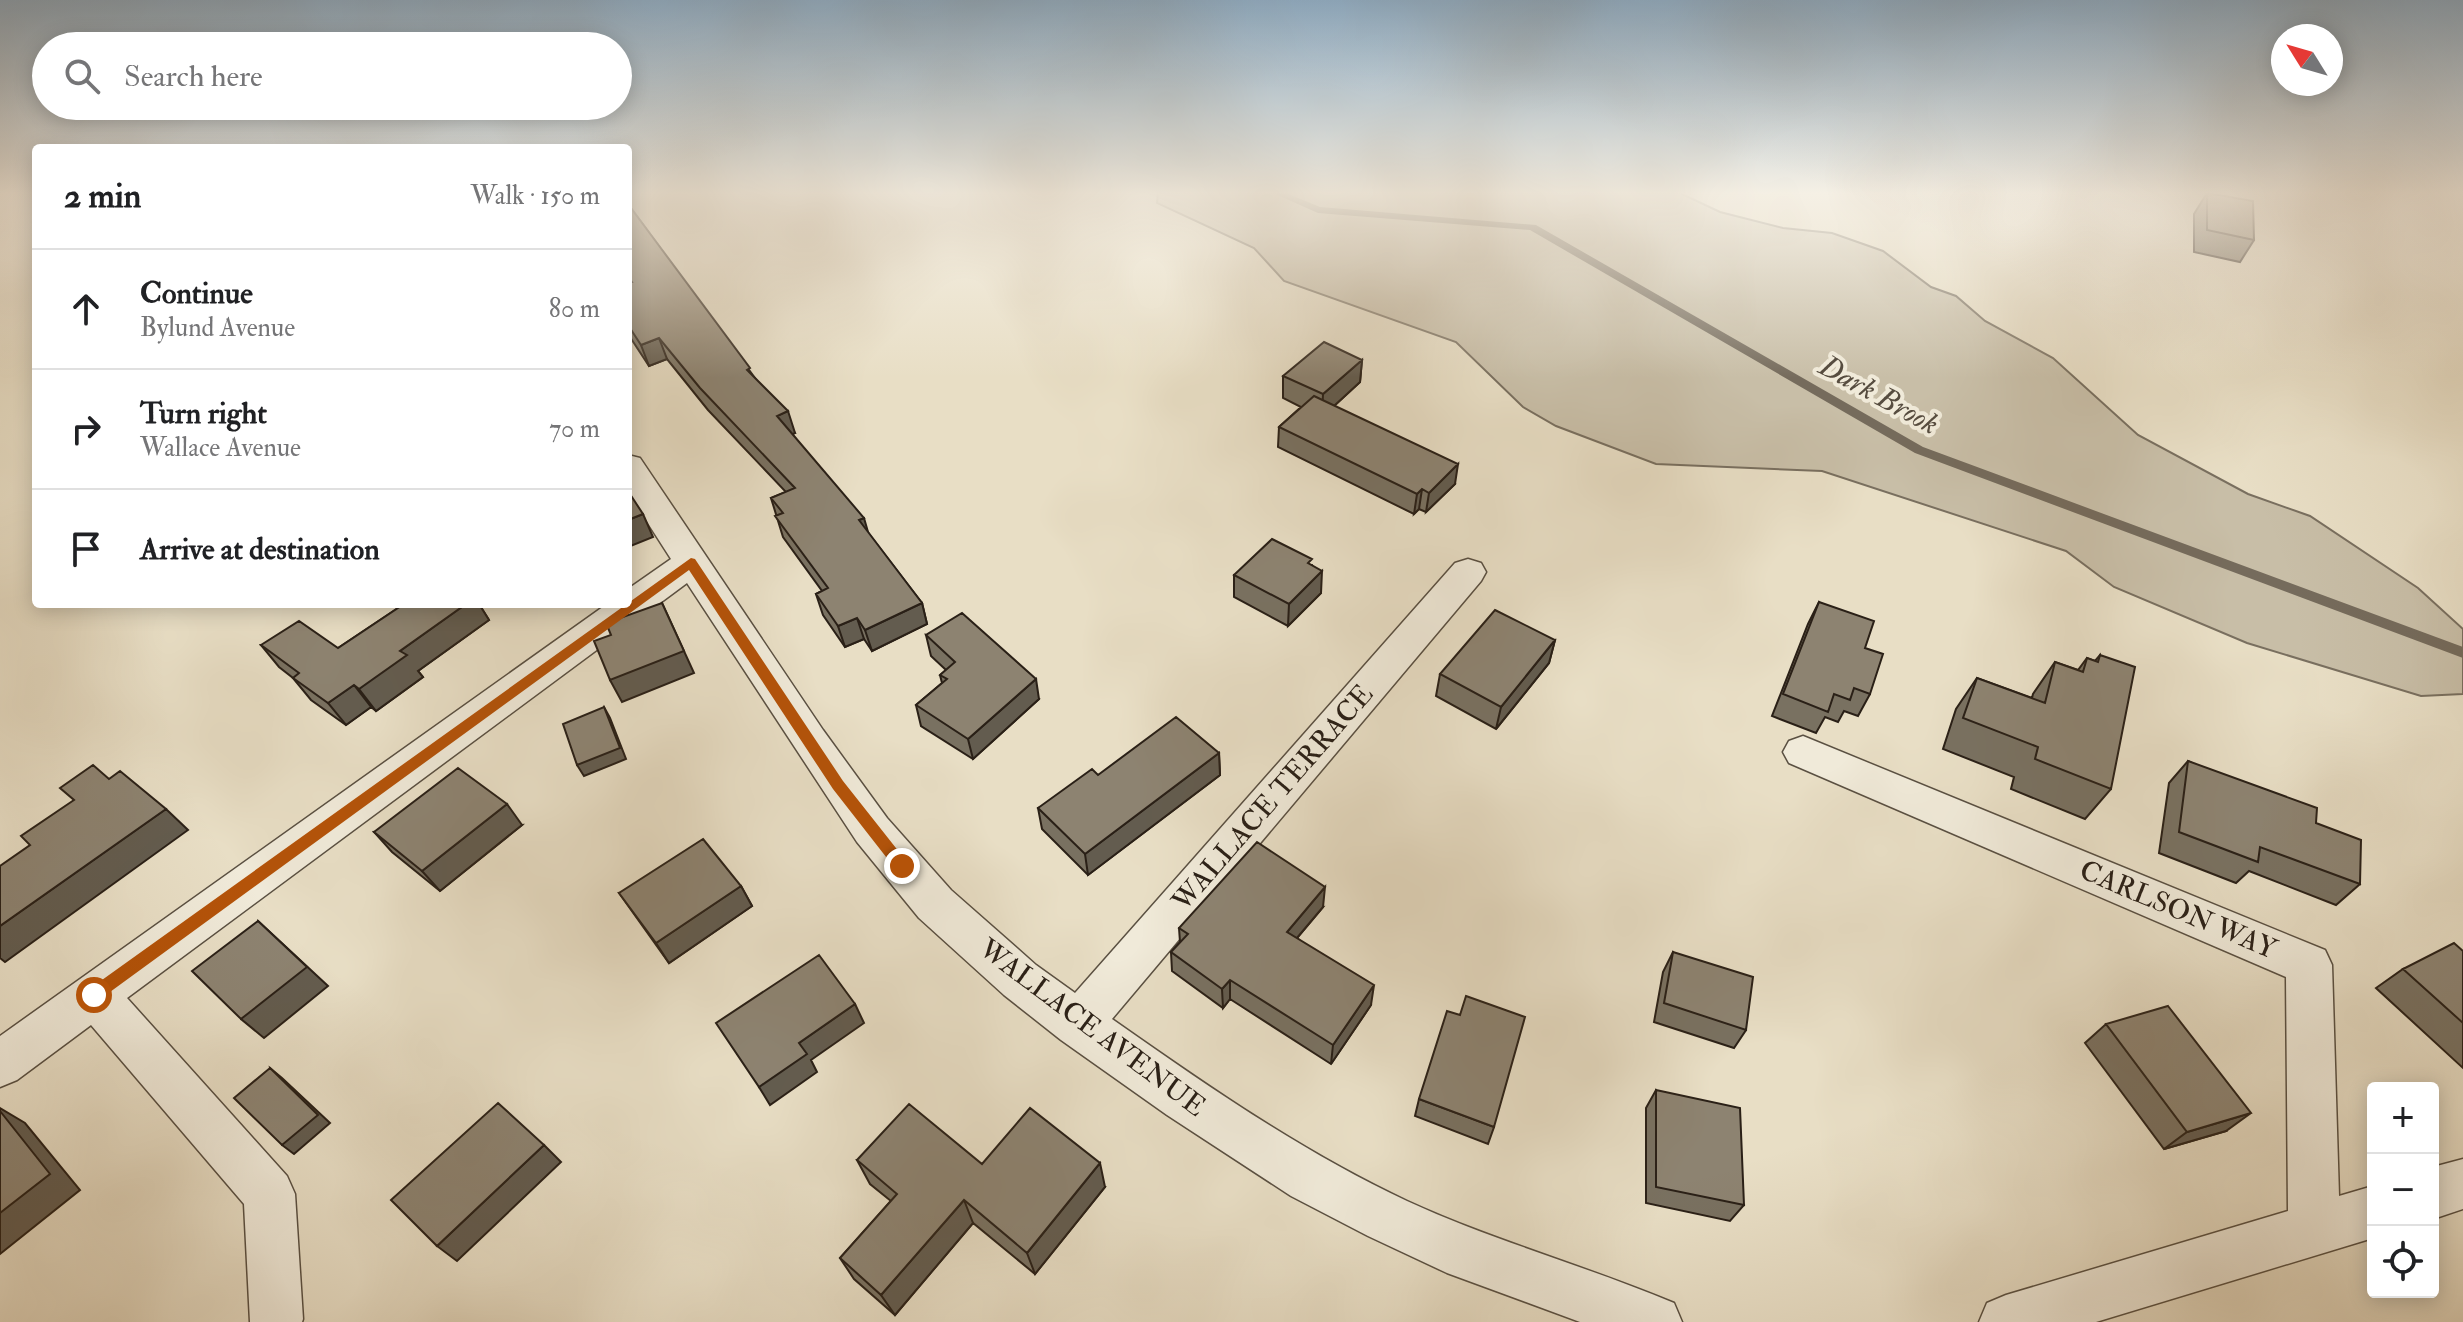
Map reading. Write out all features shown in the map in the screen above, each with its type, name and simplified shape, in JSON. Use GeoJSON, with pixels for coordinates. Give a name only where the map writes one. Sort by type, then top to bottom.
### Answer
{"type":"FeatureCollection","features":[{"type":"Feature","properties":{"kind":"street","name":"WALLACE AVENUE"},"geometry":{"type":"LineString","coordinates":[[632,472],[838,785],[902,866],[972,940],[1078,1024],[1244,1139],[1309,1178],[1386,1218],[1466,1254],[1655,1322]]}},
{"type":"Feature","properties":{"kind":"street"},"geometry":{"type":"LineString","coordinates":[[632,605],[691,562]]}},
{"type":"Feature","properties":{"kind":"street","name":"WALLACE TERRACE"},"geometry":{"type":"LineString","coordinates":[[1078,1024],[1468,572]]}},
{"type":"Feature","properties":{"kind":"street"},"geometry":{"type":"LineString","coordinates":[[0,1064],[628,608]]}},
{"type":"Feature","properties":{"kind":"street","name":"CARLSON WAY"},"geometry":{"type":"LineString","coordinates":[[1803,752],[2309,965],[2314,1230]]}},
{"type":"Feature","properties":{"kind":"street"},"geometry":{"type":"LineString","coordinates":[[94,995],[269,1194],[276,1319]]}},
{"type":"Feature","properties":{"kind":"street"},"geometry":{"type":"LineString","coordinates":[[2439,1191],[2463,1184]]}},
{"type":"Feature","properties":{"kind":"street"},"geometry":{"type":"LineString","coordinates":[[2006,1322],[2367,1214]]}},
{"type":"Feature","properties":{"kind":"shaded area"},"geometry":{"type":"Polygon","coordinates":[[[1260,255],[1888,255],[1931,287],[1956,296],[1985,321],[2053,358],[2138,435],[2248,494],[2310,516],[2418,588],[2463,629],[2463,694],[2421,696],[2247,643],[2114,587],[2066,551],[1822,471],[1656,464],[1556,426],[1523,407],[1456,342],[1284,281],[1260,255]]]}},
{"type":"Feature","properties":{"kind":"building"},"geometry":{"type":"Polygon","coordinates":[[[632,255],[666,255],[750,368],[747,370],[788,411],[777,416],[864,518],[859,520],[922,603],[865,630],[857,618],[838,626],[816,594],[828,588],[775,516],[783,513],[771,498],[795,488],[700,388],[659,338],[641,345],[632,331],[632,255]]]}},
{"type":"Feature","properties":{"kind":"building"},"geometry":{"type":"Polygon","coordinates":[[[1324,342],[1362,360],[1323,394],[1283,376],[1324,342]]]}},
{"type":"Feature","properties":{"kind":"building"},"geometry":{"type":"Polygon","coordinates":[[[1314,396],[1458,464],[1429,493],[1422,489],[1417,494],[1279,427],[1314,396]]]}},
{"type":"Feature","properties":{"kind":"building"},"geometry":{"type":"Polygon","coordinates":[[[632,497],[643,514],[632,518],[632,497]]]}},
{"type":"Feature","properties":{"kind":"building"},"geometry":{"type":"Polygon","coordinates":[[[1272,539],[1312,559],[1308,563],[1322,571],[1289,604],[1234,575],[1272,539]]]}},
{"type":"Feature","properties":{"kind":"building"},"geometry":{"type":"Polygon","coordinates":[[[1819,602],[1874,621],[1865,648],[1883,654],[1870,694],[1854,688],[1850,700],[1834,694],[1828,712],[1783,694],[1819,602]]]}},
{"type":"Feature","properties":{"kind":"building"},"geometry":{"type":"Polygon","coordinates":[[[662,603],[684,651],[610,680],[594,641],[611,635],[606,623],[662,603]]]}},
{"type":"Feature","properties":{"kind":"building"},"geometry":{"type":"Polygon","coordinates":[[[398,608],[460,608],[400,651],[407,655],[359,689],[354,685],[328,703],[293,678],[299,673],[261,645],[299,621],[338,648],[398,608]]]}},
{"type":"Feature","properties":{"kind":"building"},"geometry":{"type":"Polygon","coordinates":[[[1495,610],[1555,640],[1501,707],[1440,674],[1495,610]]]}},
{"type":"Feature","properties":{"kind":"building"},"geometry":{"type":"Polygon","coordinates":[[[962,613],[1036,679],[968,739],[916,705],[947,679],[940,675],[955,662],[926,635],[962,613]]]}},
{"type":"Feature","properties":{"kind":"building"},"geometry":{"type":"Polygon","coordinates":[[[2100,655],[2135,667],[2111,789],[2035,759],[2038,747],[1963,718],[1977,678],[2045,703],[2055,662],[2083,672],[2087,658],[2098,662],[2100,655]]]}},
{"type":"Feature","properties":{"kind":"building"},"geometry":{"type":"Polygon","coordinates":[[[604,707],[620,748],[577,765],[563,724],[604,707]]]}},
{"type":"Feature","properties":{"kind":"building"},"geometry":{"type":"Polygon","coordinates":[[[1176,717],[1219,753],[1085,854],[1038,808],[1092,769],[1098,775],[1176,717]]]}},
{"type":"Feature","properties":{"kind":"building"},"geometry":{"type":"Polygon","coordinates":[[[2188,761],[2317,808],[2316,823],[2361,840],[2360,884],[2260,847],[2258,862],[2179,832],[2188,761]]]}},
{"type":"Feature","properties":{"kind":"building"},"geometry":{"type":"Polygon","coordinates":[[[93,765],[109,779],[120,771],[166,809],[0,926],[0,866],[30,845],[21,836],[74,800],[60,788],[93,765]]]}},
{"type":"Feature","properties":{"kind":"building"},"geometry":{"type":"Polygon","coordinates":[[[458,768],[507,804],[422,871],[374,832],[458,768]]]}},
{"type":"Feature","properties":{"kind":"building"},"geometry":{"type":"Polygon","coordinates":[[[703,839],[741,886],[656,943],[619,893],[703,839]]]}},
{"type":"Feature","properties":{"kind":"building"},"geometry":{"type":"Polygon","coordinates":[[[1257,842],[1325,887],[1287,932],[1374,985],[1333,1045],[1230,980],[1222,989],[1171,952],[1188,934],[1179,928],[1257,842]]]}},
{"type":"Feature","properties":{"kind":"building"},"geometry":{"type":"Polygon","coordinates":[[[258,921],[307,967],[241,1019],[192,971],[258,921]]]}},
{"type":"Feature","properties":{"kind":"building"},"geometry":{"type":"Polygon","coordinates":[[[2454,943],[2463,951],[2463,1023],[2403,969],[2454,943]]]}},
{"type":"Feature","properties":{"kind":"building"},"geometry":{"type":"Polygon","coordinates":[[[1673,952],[1753,977],[1746,1030],[1664,1003],[1673,952]]]}},
{"type":"Feature","properties":{"kind":"building"},"geometry":{"type":"Polygon","coordinates":[[[819,955],[855,1004],[799,1043],[807,1054],[759,1087],[716,1023],[819,955]]]}},
{"type":"Feature","properties":{"kind":"building"},"geometry":{"type":"Polygon","coordinates":[[[1466,996],[1525,1017],[1494,1127],[1419,1099],[1447,1011],[1460,1015],[1466,996]]]}},
{"type":"Feature","properties":{"kind":"building"},"geometry":{"type":"Polygon","coordinates":[[[2168,1006],[2251,1113],[2187,1132],[2106,1024],[2168,1006]]]}},
{"type":"Feature","properties":{"kind":"building"},"geometry":{"type":"Polygon","coordinates":[[[270,1068],[318,1115],[282,1145],[234,1098],[270,1068]]]}},
{"type":"Feature","properties":{"kind":"building"},"geometry":{"type":"Polygon","coordinates":[[[1656,1090],[1740,1108],[1744,1205],[1656,1187],[1656,1090]]]}},
{"type":"Feature","properties":{"kind":"building"},"geometry":{"type":"Polygon","coordinates":[[[498,1103],[544,1145],[437,1246],[391,1200],[498,1103]]]}},
{"type":"Feature","properties":{"kind":"building"},"geometry":{"type":"Polygon","coordinates":[[[909,1104],[982,1164],[1030,1108],[1100,1163],[1027,1253],[964,1200],[881,1295],[840,1258],[897,1194],[857,1160],[909,1104]]]}},
{"type":"Feature","properties":{"kind":"building"},"geometry":{"type":"Polygon","coordinates":[[[0,1111],[50,1174],[0,1213],[0,1111]]]}},
{"type":"Feature","properties":{"kind":"waterway","name":"Dark Brook"},"geometry":{"type":"LineString","coordinates":[[1580,255],[1919,450],[2463,653]]}},
{"type":"Feature","properties":{"kind":"route"},"geometry":{"type":"LineString","coordinates":[[94,995],[691,562],[838,785],[902,866]]}}]}
